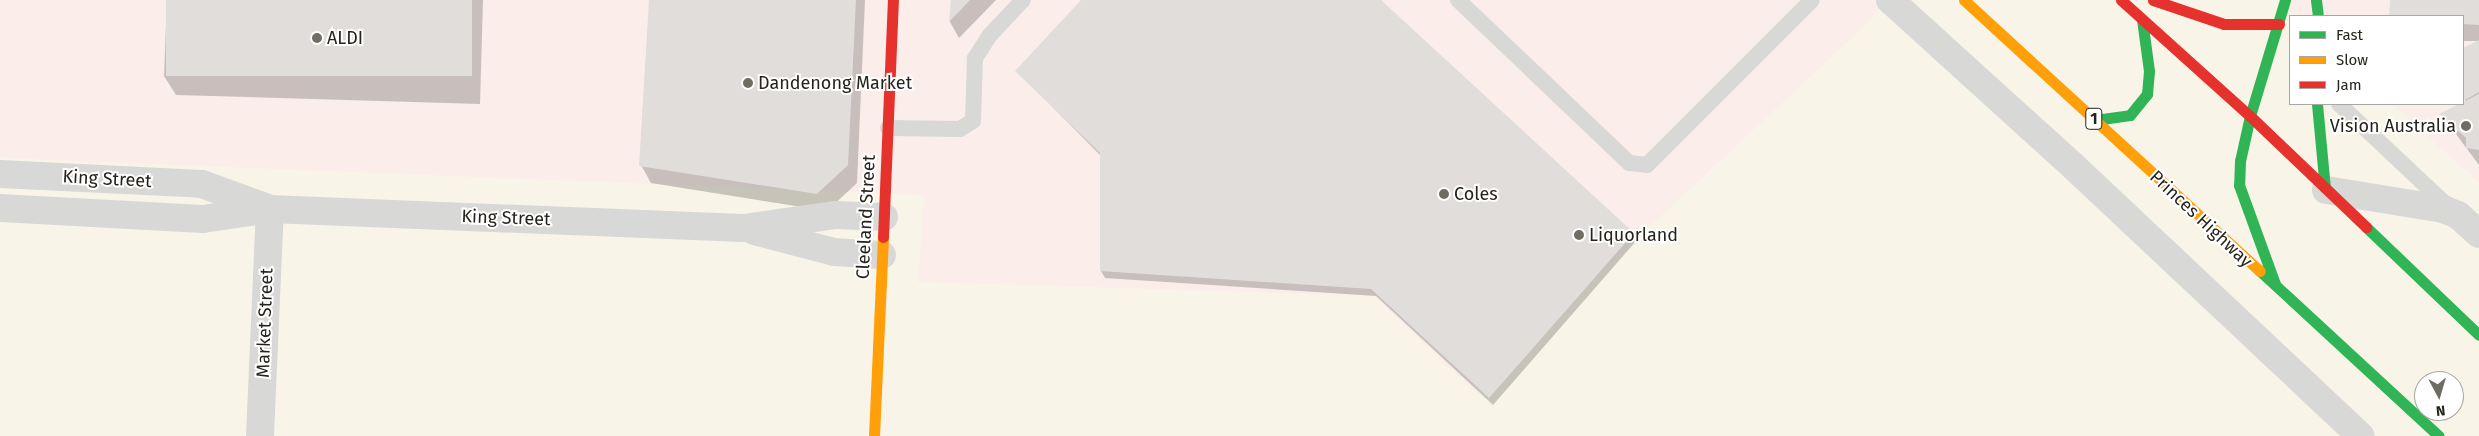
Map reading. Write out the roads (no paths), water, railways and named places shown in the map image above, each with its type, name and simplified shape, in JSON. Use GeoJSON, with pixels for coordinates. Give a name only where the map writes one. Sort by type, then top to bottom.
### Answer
{"type":"FeatureCollection","features":[{"type":"Feature","properties":{"kind":"main road","name":"Cleeland Street"},"geometry":{"type":"LineString","coordinates":[[874,436],[893,0]]}},
{"type":"Feature","properties":{"kind":"main road","name":"Princes Highway"},"geometry":{"type":"LineString","coordinates":[[1964,0],[2439,436]]}},
{"type":"Feature","properties":{"kind":"main road"},"geometry":{"type":"LineString","coordinates":[[2121,0],[2250,116],[2479,335]]}},
{"type":"Feature","properties":{"kind":"main road"},"geometry":{"type":"LineString","coordinates":[[2153,0],[2224,24],[2279,24]]}},
{"type":"Feature","properties":{"kind":"main road"},"geometry":{"type":"LineString","coordinates":[[2278,290],[2239,185],[2240,161],[2250,116],[2285,0]]}},
{"type":"Feature","properties":{"kind":"main road"},"geometry":{"type":"LineString","coordinates":[[2316,0],[2318,15]]}},
{"type":"Feature","properties":{"kind":"main road"},"geometry":{"type":"LineString","coordinates":[[2095,120],[2116,120],[2130,114],[2147,94],[2150,72],[2142,19]]}},
{"type":"Feature","properties":{"kind":"main road"},"geometry":{"type":"LineString","coordinates":[[2318,105],[2326,189]]}},
{"type":"Feature","properties":{"kind":"street"},"geometry":{"type":"LineString","coordinates":[[1890,0],[2072,165],[2361,436]]}},
{"type":"Feature","properties":{"kind":"street","name":"King Street"},"geometry":{"type":"LineString","coordinates":[[0,174],[202,184],[270,209]]}},
{"type":"Feature","properties":{"kind":"street"},"geometry":{"type":"LineString","coordinates":[[2326,189],[2435,207],[2458,215],[2479,234]]}},
{"type":"Feature","properties":{"kind":"street","name":"King Street"},"geometry":{"type":"LineString","coordinates":[[0,208],[203,219],[270,209],[743,228],[836,215],[884,217]]}},
{"type":"Feature","properties":{"kind":"street","name":"Market Street"},"geometry":{"type":"LineString","coordinates":[[260,436],[270,209]]}},
{"type":"Feature","properties":{"kind":"street","name":"King Street"},"geometry":{"type":"LineString","coordinates":[[743,228],[834,252],[882,255]]}},
{"type":"Feature","properties":{"kind":"lane"},"geometry":{"type":"LineString","coordinates":[[888,128],[960,129],[973,121],[975,58],[990,35],[1023,0]]}},
{"type":"Feature","properties":{"kind":"lane"},"geometry":{"type":"LineString","coordinates":[[1458,0],[1629,163],[1647,165],[1812,0]]}},
{"type":"Feature","properties":{"kind":"lane"},"geometry":{"type":"LineString","coordinates":[[2340,105],[2458,215]]}},
{"type":"Feature","properties":{"kind":"place","name":"ALDI"},"geometry":{"type":"Point","coordinates":[317,38]}},
{"type":"Feature","properties":{"kind":"place","name":"Dandenong Market"},"geometry":{"type":"Point","coordinates":[748,83]}},
{"type":"Feature","properties":{"kind":"place","name":"Vision Australia"},"geometry":{"type":"Point","coordinates":[2466,126]}},
{"type":"Feature","properties":{"kind":"place","name":"Coles"},"geometry":{"type":"Point","coordinates":[1444,194]}},
{"type":"Feature","properties":{"kind":"place","name":"Liquorland"},"geometry":{"type":"Point","coordinates":[1579,235]}}]}
